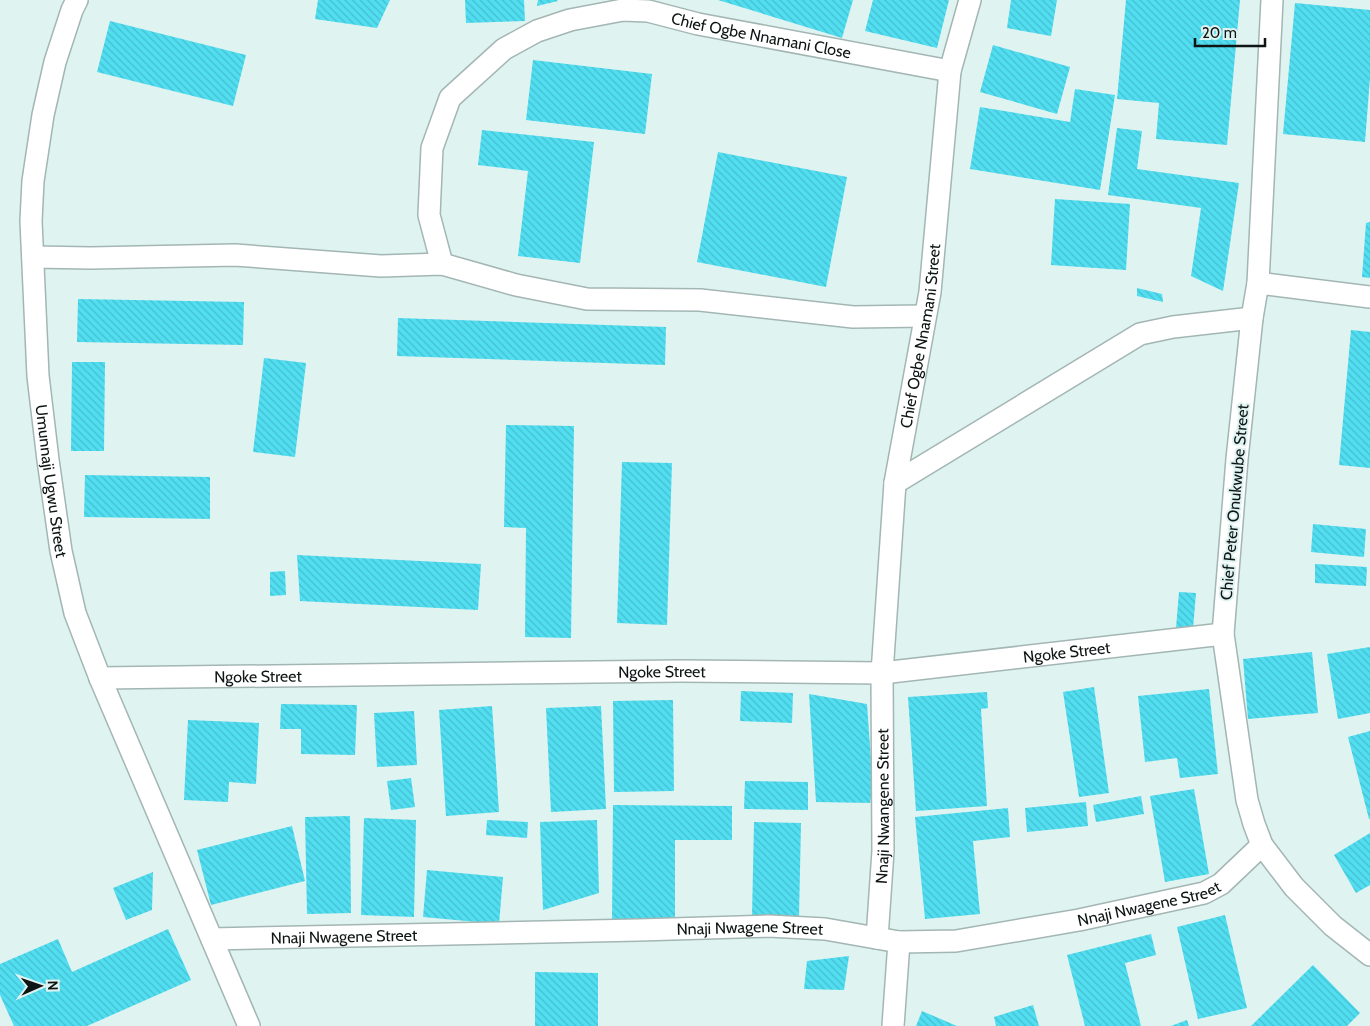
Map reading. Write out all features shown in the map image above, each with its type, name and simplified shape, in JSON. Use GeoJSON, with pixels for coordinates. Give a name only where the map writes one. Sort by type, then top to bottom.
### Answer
{"type":"FeatureCollection","features":[{"type":"Feature","properties":{"kind":"street","name":"Umunnaji Ugwu Street"},"geometry":{"type":"LineString","coordinates":[[77,0],[55,62],[43,115],[33,181],[31,221],[38,376],[61,551],[75,613],[100,678],[249,1026]]}},
{"type":"Feature","properties":{"kind":"street","name":"Chief Ogbe Nnamani Street"},"geometry":{"type":"LineString","coordinates":[[882,673],[895,484],[930,292],[950,71],[970,0]]}},
{"type":"Feature","properties":{"kind":"street","name":"Chief Peter Onukwube Street"},"geometry":{"type":"LineString","coordinates":[[1272,0],[1258,283],[1252,318],[1237,459],[1223,634],[1247,800],[1262,845],[1294,887],[1333,926],[1370,955]]}},
{"type":"Feature","properties":{"kind":"street","name":"Chief Ogbe Nnamani Close"},"geometry":{"type":"LineString","coordinates":[[442,264],[429,215],[432,148],[450,98],[504,49],[537,31],[570,20],[623,10],[648,11],[698,24],[950,71]]}},
{"type":"Feature","properties":{"kind":"street"},"geometry":{"type":"LineString","coordinates":[[33,257],[91,258],[235,255],[381,266],[442,264],[516,285],[587,299],[700,300],[853,317],[925,316]]}},
{"type":"Feature","properties":{"kind":"street"},"geometry":{"type":"LineString","coordinates":[[1258,283],[1370,297]]}},
{"type":"Feature","properties":{"kind":"street"},"geometry":{"type":"LineString","coordinates":[[895,484],[1140,334],[1173,327],[1252,318]]}},
{"type":"Feature","properties":{"kind":"street","name":"Ngoke Street"},"geometry":{"type":"LineString","coordinates":[[100,678],[682,671],[882,673],[1223,634]]}},
{"type":"Feature","properties":{"kind":"street","name":"Nnaji Nwangene Street"},"geometry":{"type":"LineString","coordinates":[[877,938],[883,851],[882,673]]}},
{"type":"Feature","properties":{"kind":"street","name":"Nnaji Nwagene Street"},"geometry":{"type":"LineString","coordinates":[[212,939],[768,926],[825,929],[899,942],[956,941],[1079,920],[1204,893],[1221,884],[1262,845]]}},
{"type":"Feature","properties":{"kind":"street"},"geometry":{"type":"LineString","coordinates":[[893,1026],[899,942]]}},
{"type":"Feature","properties":{"kind":"building"},"geometry":{"type":"Polygon","coordinates":[[[318,0],[390,0],[377,28],[315,19],[318,0]]]}},
{"type":"Feature","properties":{"kind":"building"},"geometry":{"type":"Polygon","coordinates":[[[465,0],[524,0],[525,21],[466,23],[465,0]]]}},
{"type":"Feature","properties":{"kind":"building"},"geometry":{"type":"Polygon","coordinates":[[[538,0],[557,0],[558,1],[537,6],[538,0]]]}},
{"type":"Feature","properties":{"kind":"building"},"geometry":{"type":"Polygon","coordinates":[[[718,0],[853,0],[842,38],[718,0]]]}},
{"type":"Feature","properties":{"kind":"building"},"geometry":{"type":"Polygon","coordinates":[[[873,0],[949,0],[937,48],[865,31],[873,0]]]}},
{"type":"Feature","properties":{"kind":"building"},"geometry":{"type":"Polygon","coordinates":[[[1011,0],[1057,0],[1051,36],[1007,28],[1011,0]]]}},
{"type":"Feature","properties":{"kind":"building"},"geometry":{"type":"Polygon","coordinates":[[[1126,0],[1240,0],[1227,145],[1156,139],[1159,103],[1117,99],[1126,0]]]}},
{"type":"Feature","properties":{"kind":"building"},"geometry":{"type":"Polygon","coordinates":[[[1295,3],[1370,10],[1370,78],[1365,142],[1283,134],[1295,3]]]}},
{"type":"Feature","properties":{"kind":"building"},"geometry":{"type":"Polygon","coordinates":[[[110,21],[246,55],[233,106],[97,72],[110,21]]]}},
{"type":"Feature","properties":{"kind":"building"},"geometry":{"type":"Polygon","coordinates":[[[993,45],[1070,67],[1057,114],[980,92],[993,45]]]}},
{"type":"Feature","properties":{"kind":"building"},"geometry":{"type":"Polygon","coordinates":[[[533,60],[652,74],[645,134],[526,120],[533,60]]]}},
{"type":"Feature","properties":{"kind":"building"},"geometry":{"type":"Polygon","coordinates":[[[1075,89],[1115,95],[1100,190],[970,169],[980,107],[1070,122],[1075,89]]]}},
{"type":"Feature","properties":{"kind":"building"},"geometry":{"type":"Polygon","coordinates":[[[1117,128],[1142,131],[1137,169],[1239,183],[1223,291],[1191,276],[1201,208],[1108,195],[1117,128]]]}},
{"type":"Feature","properties":{"kind":"building"},"geometry":{"type":"Polygon","coordinates":[[[482,130],[594,142],[580,263],[518,256],[528,171],[478,165],[482,130]]]}},
{"type":"Feature","properties":{"kind":"building"},"geometry":{"type":"Polygon","coordinates":[[[718,152],[847,177],[826,287],[697,262],[718,152]]]}},
{"type":"Feature","properties":{"kind":"building"},"geometry":{"type":"Polygon","coordinates":[[[1055,199],[1130,204],[1126,270],[1051,265],[1055,199]]]}},
{"type":"Feature","properties":{"kind":"building"},"geometry":{"type":"Polygon","coordinates":[[[1370,222],[1370,278],[1362,277],[1366,223],[1370,222]]]}},
{"type":"Feature","properties":{"kind":"building"},"geometry":{"type":"Polygon","coordinates":[[[1137,288],[1162,294],[1163,302],[1137,296],[1137,288]]]}},
{"type":"Feature","properties":{"kind":"building"},"geometry":{"type":"Polygon","coordinates":[[[78,299],[244,302],[243,345],[77,342],[78,299]]]}},
{"type":"Feature","properties":{"kind":"building"},"geometry":{"type":"Polygon","coordinates":[[[398,318],[666,327],[665,365],[397,356],[398,318]]]}},
{"type":"Feature","properties":{"kind":"building"},"geometry":{"type":"Polygon","coordinates":[[[1351,330],[1370,332],[1370,468],[1339,465],[1351,330]]]}},
{"type":"Feature","properties":{"kind":"building"},"geometry":{"type":"Polygon","coordinates":[[[264,358],[306,363],[295,457],[253,452],[264,358]]]}},
{"type":"Feature","properties":{"kind":"building"},"geometry":{"type":"Polygon","coordinates":[[[72,362],[105,362],[104,451],[71,451],[72,362]]]}},
{"type":"Feature","properties":{"kind":"building"},"geometry":{"type":"Polygon","coordinates":[[[506,425],[574,426],[571,638],[525,637],[526,528],[504,527],[506,425]]]}},
{"type":"Feature","properties":{"kind":"building"},"geometry":{"type":"Polygon","coordinates":[[[622,462],[672,463],[667,625],[617,623],[622,462]]]}},
{"type":"Feature","properties":{"kind":"building"},"geometry":{"type":"Polygon","coordinates":[[[85,475],[210,477],[210,519],[84,517],[85,475]]]}},
{"type":"Feature","properties":{"kind":"building"},"geometry":{"type":"Polygon","coordinates":[[[1313,524],[1366,529],[1364,557],[1311,552],[1313,524]]]}},
{"type":"Feature","properties":{"kind":"building"},"geometry":{"type":"Polygon","coordinates":[[[297,555],[481,564],[478,610],[300,601],[297,555]]]}},
{"type":"Feature","properties":{"kind":"building"},"geometry":{"type":"Polygon","coordinates":[[[1315,564],[1367,567],[1366,586],[1315,583],[1315,564]]]}},
{"type":"Feature","properties":{"kind":"building"},"geometry":{"type":"Polygon","coordinates":[[[285,571],[286,595],[270,596],[270,572],[285,571]]]}},
{"type":"Feature","properties":{"kind":"building"},"geometry":{"type":"Polygon","coordinates":[[[1179,592],[1196,593],[1193,629],[1176,628],[1179,592]]]}},
{"type":"Feature","properties":{"kind":"building"},"geometry":{"type":"Polygon","coordinates":[[[1370,647],[1370,713],[1338,719],[1327,654],[1370,647]]]}},
{"type":"Feature","properties":{"kind":"building"},"geometry":{"type":"Polygon","coordinates":[[[1312,652],[1318,713],[1248,719],[1243,659],[1312,652]]]}},
{"type":"Feature","properties":{"kind":"building"},"geometry":{"type":"Polygon","coordinates":[[[1094,687],[1109,793],[1079,797],[1063,692],[1094,687]]]}},
{"type":"Feature","properties":{"kind":"building"},"geometry":{"type":"Polygon","coordinates":[[[1209,689],[1218,774],[1180,778],[1177,758],[1145,762],[1138,696],[1209,689]]]}},
{"type":"Feature","properties":{"kind":"building"},"geometry":{"type":"Polygon","coordinates":[[[741,691],[793,693],[792,723],[740,721],[741,691]]]}},
{"type":"Feature","properties":{"kind":"building"},"geometry":{"type":"Polygon","coordinates":[[[987,692],[988,708],[981,709],[987,806],[916,811],[908,697],[987,692]]]}},
{"type":"Feature","properties":{"kind":"building"},"geometry":{"type":"Polygon","coordinates":[[[809,694],[867,704],[873,788],[870,803],[816,802],[809,694]]]}},
{"type":"Feature","properties":{"kind":"building"},"geometry":{"type":"Polygon","coordinates":[[[673,700],[674,791],[614,792],[613,701],[673,700]]]}},
{"type":"Feature","properties":{"kind":"building"},"geometry":{"type":"Polygon","coordinates":[[[281,704],[357,705],[355,755],[301,754],[301,729],[280,729],[281,704]]]}},
{"type":"Feature","properties":{"kind":"building"},"geometry":{"type":"Polygon","coordinates":[[[492,706],[499,812],[446,816],[439,710],[492,706]]]}},
{"type":"Feature","properties":{"kind":"building"},"geometry":{"type":"Polygon","coordinates":[[[601,706],[606,809],[551,812],[546,708],[601,706]]]}},
{"type":"Feature","properties":{"kind":"building"},"geometry":{"type":"Polygon","coordinates":[[[414,711],[417,765],[377,767],[374,713],[414,711]]]}},
{"type":"Feature","properties":{"kind":"building"},"geometry":{"type":"Polygon","coordinates":[[[188,720],[259,723],[256,784],[229,782],[228,802],[184,800],[188,720]]]}},
{"type":"Feature","properties":{"kind":"building"},"geometry":{"type":"Polygon","coordinates":[[[1370,731],[1370,819],[1369,819],[1348,737],[1370,731]]]}},
{"type":"Feature","properties":{"kind":"building"},"geometry":{"type":"Polygon","coordinates":[[[411,778],[415,807],[391,810],[387,781],[411,778]]]}},
{"type":"Feature","properties":{"kind":"building"},"geometry":{"type":"Polygon","coordinates":[[[745,781],[808,782],[808,810],[744,809],[745,781]]]}},
{"type":"Feature","properties":{"kind":"building"},"geometry":{"type":"Polygon","coordinates":[[[1194,789],[1209,874],[1165,882],[1150,796],[1194,789]]]}},
{"type":"Feature","properties":{"kind":"building"},"geometry":{"type":"Polygon","coordinates":[[[1141,796],[1144,814],[1096,822],[1093,805],[1141,796]]]}},
{"type":"Feature","properties":{"kind":"building"},"geometry":{"type":"Polygon","coordinates":[[[1086,802],[1088,826],[1027,832],[1025,808],[1086,802]]]}},
{"type":"Feature","properties":{"kind":"building"},"geometry":{"type":"Polygon","coordinates":[[[613,805],[732,806],[732,840],[675,840],[675,919],[612,919],[613,805]]]}},
{"type":"Feature","properties":{"kind":"building"},"geometry":{"type":"Polygon","coordinates":[[[1008,808],[1010,837],[973,841],[980,914],[925,919],[915,817],[1008,808]]]}},
{"type":"Feature","properties":{"kind":"building"},"geometry":{"type":"Polygon","coordinates":[[[350,816],[351,913],[307,914],[305,817],[350,816]]]}},
{"type":"Feature","properties":{"kind":"building"},"geometry":{"type":"Polygon","coordinates":[[[364,818],[416,820],[414,917],[361,915],[364,818]]]}},
{"type":"Feature","properties":{"kind":"building"},"geometry":{"type":"Polygon","coordinates":[[[487,820],[528,822],[527,838],[486,835],[487,820]]]}},
{"type":"Feature","properties":{"kind":"building"},"geometry":{"type":"Polygon","coordinates":[[[597,820],[599,893],[543,910],[540,822],[597,820]]]}},
{"type":"Feature","properties":{"kind":"building"},"geometry":{"type":"Polygon","coordinates":[[[754,822],[801,823],[799,917],[752,916],[754,822]]]}},
{"type":"Feature","properties":{"kind":"building"},"geometry":{"type":"Polygon","coordinates":[[[292,826],[305,881],[211,905],[197,850],[292,826]]]}},
{"type":"Feature","properties":{"kind":"building"},"geometry":{"type":"Polygon","coordinates":[[[1370,833],[1370,885],[1356,893],[1334,855],[1370,833]]]}},
{"type":"Feature","properties":{"kind":"building"},"geometry":{"type":"Polygon","coordinates":[[[427,870],[503,877],[499,924],[423,917],[427,870]]]}},
{"type":"Feature","properties":{"kind":"building"},"geometry":{"type":"Polygon","coordinates":[[[153,872],[152,910],[126,920],[113,888],[153,872]]]}},
{"type":"Feature","properties":{"kind":"building"},"geometry":{"type":"Polygon","coordinates":[[[1225,915],[1247,1008],[1198,1019],[1177,927],[1225,915]]]}},
{"type":"Feature","properties":{"kind":"building"},"geometry":{"type":"Polygon","coordinates":[[[168,929],[191,980],[87,1026],[14,1026],[0,995],[0,964],[58,939],[72,972],[168,929]]]}},
{"type":"Feature","properties":{"kind":"building"},"geometry":{"type":"Polygon","coordinates":[[[1151,934],[1156,955],[1125,963],[1141,1026],[1085,1026],[1067,955],[1151,934]]]}},
{"type":"Feature","properties":{"kind":"building"},"geometry":{"type":"Polygon","coordinates":[[[849,956],[844,990],[804,989],[807,961],[849,956]]]}},
{"type":"Feature","properties":{"kind":"building"},"geometry":{"type":"Polygon","coordinates":[[[1313,965],[1360,1013],[1347,1026],[1251,1026],[1313,965]]]}},
{"type":"Feature","properties":{"kind":"building"},"geometry":{"type":"Polygon","coordinates":[[[535,972],[598,973],[598,1026],[535,1026],[535,972]]]}},
{"type":"Feature","properties":{"kind":"building"},"geometry":{"type":"Polygon","coordinates":[[[1033,1005],[1039,1026],[996,1026],[994,1017],[1033,1005]]]}},
{"type":"Feature","properties":{"kind":"building"},"geometry":{"type":"Polygon","coordinates":[[[922,1011],[957,1026],[916,1026],[922,1011]]]}},
{"type":"Feature","properties":{"kind":"building"},"geometry":{"type":"Polygon","coordinates":[[[1187,1020],[1189,1026],[1171,1026],[1187,1020]]]}}]}
